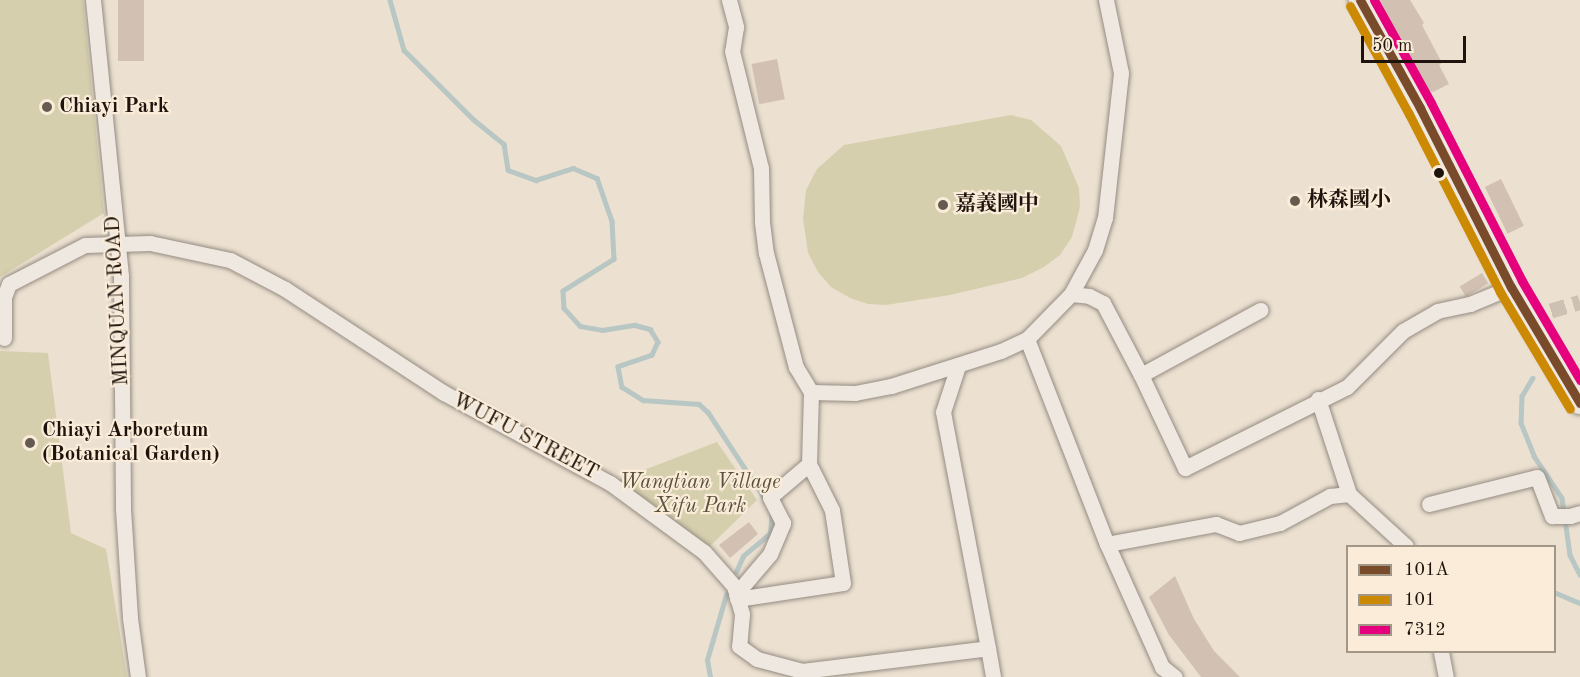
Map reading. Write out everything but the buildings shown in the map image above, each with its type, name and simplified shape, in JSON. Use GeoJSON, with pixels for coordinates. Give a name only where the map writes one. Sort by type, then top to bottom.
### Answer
{"type":"FeatureCollection","features":[{"type":"Feature","properties":{"kind":"main road"},"geometry":{"type":"LineString","coordinates":[[1360,0],[1420,108],[1511,287],[1580,403]]}},
{"type":"Feature","properties":{"kind":"street","name":"MINQUAN ROAD"},"geometry":{"type":"LineString","coordinates":[[93,0],[121,276],[123,509],[129,602],[138,677]]}},
{"type":"Feature","properties":{"kind":"street"},"geometry":{"type":"LineString","coordinates":[[729,0],[736,27],[732,51],[761,168],[762,222],[766,253],[796,367],[811,392],[808,464],[832,510],[843,583],[737,597]]}},
{"type":"Feature","properties":{"kind":"street"},"geometry":{"type":"LineString","coordinates":[[811,392],[855,393],[891,386],[958,366],[1027,339],[1071,294],[1095,250],[1105,218],[1115,145],[1121,73],[1106,0]]}},
{"type":"Feature","properties":{"kind":"street","name":"WUFU STREET"},"geometry":{"type":"LineString","coordinates":[[4,338],[4,297],[9,284],[85,245],[150,243],[230,260],[285,289],[444,393],[610,483],[704,552],[734,586],[742,615],[739,646],[757,659],[802,671],[988,648]]}},
{"type":"Feature","properties":{"kind":"street"},"geometry":{"type":"LineString","coordinates":[[1071,294],[1089,296],[1103,303],[1142,375],[1185,468],[1318,399],[1347,387],[1403,331],[1437,311],[1470,304],[1511,287]]}},
{"type":"Feature","properties":{"kind":"street"},"geometry":{"type":"LineString","coordinates":[[1142,375],[1260,310]]}},
{"type":"Feature","properties":{"kind":"street"},"geometry":{"type":"LineString","coordinates":[[1027,339],[1107,544],[1162,667],[1175,677]]}},
{"type":"Feature","properties":{"kind":"street"},"geometry":{"type":"LineString","coordinates":[[958,366],[943,412],[993,677]]}},
{"type":"Feature","properties":{"kind":"street"},"geometry":{"type":"LineString","coordinates":[[1318,399],[1349,495],[1405,545]]}},
{"type":"Feature","properties":{"kind":"street"},"geometry":{"type":"LineString","coordinates":[[737,597],[770,554],[783,524],[770,497],[808,464]]}},
{"type":"Feature","properties":{"kind":"street"},"geometry":{"type":"LineString","coordinates":[[1429,504],[1537,477],[1552,516],[1570,516],[1580,513]]}},
{"type":"Feature","properties":{"kind":"street"},"geometry":{"type":"LineString","coordinates":[[1107,544],[1216,524],[1239,533],[1280,523],[1330,496],[1349,495]]}},
{"type":"Feature","properties":{"kind":"street"},"geometry":{"type":"LineString","coordinates":[[1442,653],[1446,677]]}},
{"type":"Feature","properties":{"kind":"green space","name":"Chiayi Park"},"geometry":{"type":"Polygon","coordinates":[[[0,0],[83,0],[104,213],[0,277],[0,0]]]}},
{"type":"Feature","properties":{"kind":"green space"},"geometry":{"type":"Polygon","coordinates":[[[1011,115],[1031,120],[1061,146],[1079,188],[1080,207],[1072,237],[1060,255],[1044,267],[1022,278],[950,295],[886,305],[868,304],[850,298],[831,287],[818,272],[808,253],[803,219],[806,190],[817,169],[844,145],[1011,115]]]}},
{"type":"Feature","properties":{"kind":"green space","name":"Chiayi Arboretum (Botanical Garden)"},"geometry":{"type":"Polygon","coordinates":[[[0,351],[48,353],[71,533],[106,549],[127,677],[0,677],[0,351]]]}},
{"type":"Feature","properties":{"kind":"green space","name":"Wangtian Village Xifu Park"},"geometry":{"type":"Polygon","coordinates":[[[717,442],[757,500],[704,552],[610,483],[717,442]]]}},
{"type":"Feature","properties":{"kind":"waterway"},"geometry":{"type":"LineString","coordinates":[[390,0],[404,50],[473,119],[504,144],[508,170],[536,180],[573,168],[597,178],[612,221],[614,259],[563,291],[564,308],[580,326],[602,330],[635,325],[650,329],[658,342],[652,355],[618,367],[622,387],[643,400],[699,404],[708,412],[765,499]]}},
{"type":"Feature","properties":{"kind":"waterway"},"geometry":{"type":"LineString","coordinates":[[1533,378],[1522,396],[1521,423],[1534,456],[1562,498],[1570,555],[1580,575]]}},
{"type":"Feature","properties":{"kind":"waterway"},"geometry":{"type":"LineString","coordinates":[[736,572],[743,556],[770,533],[772,511]]}},
{"type":"Feature","properties":{"kind":"waterway"},"geometry":{"type":"LineString","coordinates":[[1556,593],[1580,603]]}},
{"type":"Feature","properties":{"kind":"waterway"},"geometry":{"type":"LineString","coordinates":[[710,677],[707,660],[726,595]]}},
{"type":"Feature","properties":{"kind":"tunnel"},"geometry":{"type":"LineString","coordinates":[[1529,317],[1580,302]]}},
{"type":"Feature","properties":{"kind":"transit line","name":"101A"},"geometry":{"type":"LineString","coordinates":[[1360,0],[1420,108],[1511,287],[1580,403]]}},
{"type":"Feature","properties":{"kind":"transit line","name":"7312"},"geometry":{"type":"LineString","coordinates":[[1374,0],[1431,103],[1522,281],[1580,380]]}},
{"type":"Feature","properties":{"kind":"transit line","name":"101"},"geometry":{"type":"LineString","coordinates":[[1350,6],[1409,114],[1500,292],[1570,409]]}},
{"type":"Feature","properties":{"kind":"place","name":"Chiayi Park"},"geometry":{"type":"Point","coordinates":[47,107]}},
{"type":"Feature","properties":{"kind":"place","name":"林森國小"},"geometry":{"type":"Point","coordinates":[1295,201]}},
{"type":"Feature","properties":{"kind":"place","name":"嘉義國中"},"geometry":{"type":"Point","coordinates":[943,205]}},
{"type":"Feature","properties":{"kind":"place","name":"Chiayi Arboretum (Botanical Garden)"},"geometry":{"type":"Point","coordinates":[30,443]}}]}
